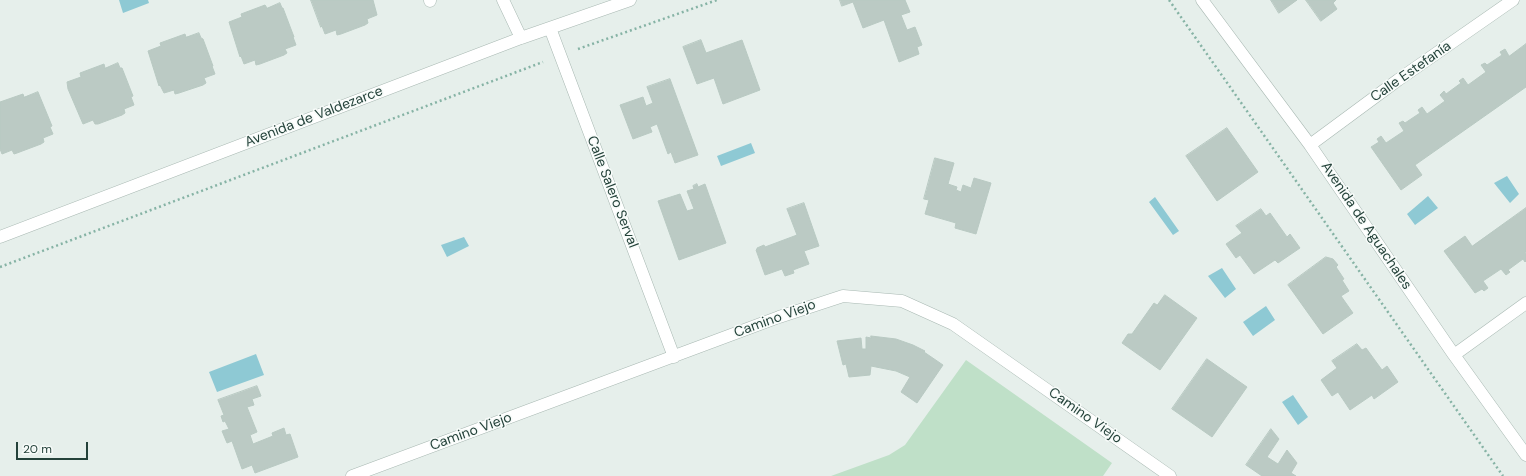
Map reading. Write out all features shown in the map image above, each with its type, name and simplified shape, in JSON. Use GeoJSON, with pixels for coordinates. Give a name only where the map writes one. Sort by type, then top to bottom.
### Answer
{"type":"FeatureCollection","features":[{"type":"Feature","properties":{"kind":"street"},"geometry":{"type":"LineString","coordinates":[[503,0],[521,38]]}},
{"type":"Feature","properties":{"kind":"street","name":"Avenida de Valdezarce"},"geometry":{"type":"LineString","coordinates":[[0,237],[521,38],[630,0]]}},
{"type":"Feature","properties":{"kind":"street","name":"Avenida de Aguachales"},"geometry":{"type":"LineString","coordinates":[[1202,0],[1310,145],[1454,355],[1526,455]]}},
{"type":"Feature","properties":{"kind":"street","name":"Calle Estefanía"},"geometry":{"type":"LineString","coordinates":[[1310,145],[1398,80],[1513,0]]}},
{"type":"Feature","properties":{"kind":"street","name":"Calle Salero Serval"},"geometry":{"type":"LineString","coordinates":[[550,28],[674,357]]}},
{"type":"Feature","properties":{"kind":"street","name":"Camino Viejo"},"geometry":{"type":"LineString","coordinates":[[352,476],[779,317],[843,296],[902,301],[954,324],[1170,476]]}},
{"type":"Feature","properties":{"kind":"street"},"geometry":{"type":"LineString","coordinates":[[1454,355],[1526,303]]}},
{"type":"Feature","properties":{"kind":"path"},"geometry":{"type":"LineString","coordinates":[[0,267],[561,55],[717,0]]}},
{"type":"Feature","properties":{"kind":"path"},"geometry":{"type":"LineString","coordinates":[[1168,0],[1503,476]]}},
{"type":"Feature","properties":{"kind":"green space"},"geometry":{"type":"Polygon","coordinates":[[[966,360],[1112,463],[1103,476],[831,476],[889,455],[905,445],[966,360]]]}},
{"type":"Feature","properties":{"kind":"water"},"geometry":{"type":"Polygon","coordinates":[[[119,0],[148,0],[149,3],[123,13],[119,0]]]}},
{"type":"Feature","properties":{"kind":"water"},"geometry":{"type":"Polygon","coordinates":[[[751,143],[755,153],[721,166],[717,156],[751,143]]]}},
{"type":"Feature","properties":{"kind":"water"},"geometry":{"type":"Polygon","coordinates":[[[1507,176],[1519,194],[1510,203],[1494,183],[1507,176]]]}},
{"type":"Feature","properties":{"kind":"water"},"geometry":{"type":"Polygon","coordinates":[[[1428,196],[1438,208],[1415,225],[1407,214],[1428,196]]]}},
{"type":"Feature","properties":{"kind":"water"},"geometry":{"type":"Polygon","coordinates":[[[1155,197],[1179,231],[1173,235],[1149,202],[1155,197]]]}},
{"type":"Feature","properties":{"kind":"water"},"geometry":{"type":"Polygon","coordinates":[[[464,237],[469,246],[447,257],[441,245],[464,237]]]}},
{"type":"Feature","properties":{"kind":"water"},"geometry":{"type":"Polygon","coordinates":[[[1222,268],[1236,289],[1225,298],[1208,276],[1222,268]]]}},
{"type":"Feature","properties":{"kind":"water"},"geometry":{"type":"Polygon","coordinates":[[[1266,306],[1275,320],[1253,336],[1243,322],[1266,306]]]}},
{"type":"Feature","properties":{"kind":"water"},"geometry":{"type":"Polygon","coordinates":[[[256,354],[264,375],[217,392],[209,372],[256,354]]]}},
{"type":"Feature","properties":{"kind":"water"},"geometry":{"type":"Polygon","coordinates":[[[1293,395],[1308,417],[1298,425],[1282,402],[1293,395]]]}},
{"type":"Feature","properties":{"kind":"building"},"geometry":{"type":"Polygon","coordinates":[[[311,0],[373,0],[377,15],[367,19],[368,23],[365,25],[341,34],[337,35],[336,30],[325,34],[311,0]]]}},
{"type":"Feature","properties":{"kind":"building"},"geometry":{"type":"Polygon","coordinates":[[[840,0],[905,0],[910,12],[901,15],[907,30],[915,27],[922,45],[917,47],[919,54],[899,62],[884,20],[863,28],[853,2],[842,6],[840,0]]]}},
{"type":"Feature","properties":{"kind":"building"},"geometry":{"type":"Polygon","coordinates":[[[1271,0],[1297,0],[1279,13],[1271,0]]]}},
{"type":"Feature","properties":{"kind":"building"},"geometry":{"type":"Polygon","coordinates":[[[1306,0],[1336,0],[1333,3],[1337,9],[1321,21],[1306,0]]]}},
{"type":"Feature","properties":{"kind":"building"},"geometry":{"type":"Polygon","coordinates":[[[280,3],[296,45],[285,49],[287,53],[284,55],[260,64],[256,65],[255,60],[244,64],[241,56],[240,57],[229,22],[242,17],[241,14],[265,5],[267,8],[280,3]]]}},
{"type":"Feature","properties":{"kind":"building"},"geometry":{"type":"Polygon","coordinates":[[[199,33],[203,39],[215,74],[204,78],[206,83],[203,85],[175,94],[174,90],[164,93],[160,85],[159,86],[148,51],[161,46],[160,43],[185,34],[186,37],[199,33]]]}},
{"type":"Feature","properties":{"kind":"building"},"geometry":{"type":"Polygon","coordinates":[[[701,40],[706,53],[742,40],[760,90],[723,104],[714,78],[697,84],[683,47],[701,40]]]}},
{"type":"Feature","properties":{"kind":"building"},"geometry":{"type":"Polygon","coordinates":[[[1526,44],[1526,87],[1415,165],[1422,175],[1401,190],[1371,147],[1379,142],[1377,139],[1381,136],[1386,143],[1404,131],[1399,123],[1403,121],[1405,123],[1420,113],[1418,110],[1422,107],[1427,114],[1445,101],[1440,95],[1444,91],[1446,94],[1461,83],[1459,81],[1463,78],[1468,85],[1486,72],[1481,65],[1485,63],[1487,65],[1502,55],[1500,52],[1505,49],[1509,56],[1526,44]]]}},
{"type":"Feature","properties":{"kind":"building"},"geometry":{"type":"Polygon","coordinates":[[[118,63],[120,68],[122,68],[133,96],[131,97],[134,105],[124,109],[125,113],[122,115],[98,124],[95,124],[93,120],[83,124],[68,89],[67,82],[81,77],[80,73],[104,64],[105,68],[118,63]]]}},
{"type":"Feature","properties":{"kind":"building"},"geometry":{"type":"Polygon","coordinates":[[[670,79],[698,155],[675,163],[671,152],[668,154],[657,124],[650,127],[652,132],[633,139],[620,105],[643,97],[646,106],[653,103],[647,87],[670,79]]]}},
{"type":"Feature","properties":{"kind":"building"},"geometry":{"type":"Polygon","coordinates":[[[38,92],[52,126],[50,127],[53,134],[43,138],[44,142],[41,144],[14,154],[12,150],[2,154],[0,149],[0,102],[23,94],[24,97],[38,92]]]}},
{"type":"Feature","properties":{"kind":"building"},"geometry":{"type":"Polygon","coordinates":[[[1227,128],[1258,172],[1217,201],[1186,156],[1227,128]]]}},
{"type":"Feature","properties":{"kind":"building"},"geometry":{"type":"Polygon","coordinates":[[[935,158],[954,163],[948,184],[957,187],[956,190],[961,192],[963,185],[971,188],[974,178],[991,183],[976,234],[955,228],[956,223],[925,214],[929,200],[924,199],[935,158]]]}},
{"type":"Feature","properties":{"kind":"building"},"geometry":{"type":"Polygon","coordinates":[[[697,184],[698,187],[705,184],[726,243],[679,260],[658,201],[680,194],[687,211],[694,209],[687,191],[694,189],[693,186],[697,184]]]}},
{"type":"Feature","properties":{"kind":"building"},"geometry":{"type":"Polygon","coordinates":[[[804,203],[819,246],[804,251],[809,264],[793,270],[794,273],[785,276],[782,269],[765,275],[756,250],[757,248],[764,245],[765,247],[797,235],[787,209],[804,203]]]}},
{"type":"Feature","properties":{"kind":"building"},"geometry":{"type":"Polygon","coordinates":[[[1526,208],[1526,261],[1525,262],[1523,259],[1508,270],[1510,272],[1506,275],[1501,269],[1483,281],[1488,288],[1484,291],[1482,289],[1475,293],[1444,251],[1465,236],[1472,246],[1526,208]]]}},
{"type":"Feature","properties":{"kind":"building"},"geometry":{"type":"Polygon","coordinates":[[[1261,209],[1266,216],[1270,213],[1287,237],[1290,234],[1300,248],[1278,263],[1275,260],[1254,274],[1240,255],[1236,258],[1226,244],[1242,233],[1236,226],[1261,209]]]}},
{"type":"Feature","properties":{"kind":"building"},"geometry":{"type":"Polygon","coordinates":[[[1326,257],[1333,259],[1338,265],[1336,267],[1344,279],[1342,280],[1349,291],[1341,296],[1353,313],[1323,334],[1288,285],[1326,257]]]}},
{"type":"Feature","properties":{"kind":"building"},"geometry":{"type":"Polygon","coordinates":[[[1165,295],[1197,318],[1160,370],[1122,343],[1128,334],[1132,334],[1154,303],[1157,305],[1165,295]]]}},
{"type":"Feature","properties":{"kind":"building"},"geometry":{"type":"Polygon","coordinates":[[[871,336],[896,339],[913,345],[925,351],[924,352],[943,365],[917,403],[901,392],[910,377],[896,371],[871,366],[870,375],[849,377],[846,364],[843,365],[837,341],[861,338],[862,349],[866,349],[866,337],[871,338],[871,336]]]}},
{"type":"Feature","properties":{"kind":"building"},"geometry":{"type":"Polygon","coordinates":[[[1357,344],[1362,350],[1366,348],[1382,370],[1387,366],[1398,382],[1374,399],[1372,395],[1350,410],[1338,392],[1332,396],[1321,380],[1337,368],[1332,361],[1357,344]]]}},
{"type":"Feature","properties":{"kind":"building"},"geometry":{"type":"Polygon","coordinates":[[[1207,359],[1247,387],[1212,437],[1172,409],[1207,359]]]}},
{"type":"Feature","properties":{"kind":"building"},"geometry":{"type":"Polygon","coordinates":[[[257,386],[261,396],[252,399],[254,405],[247,407],[257,432],[250,435],[253,444],[273,436],[272,433],[284,428],[286,435],[290,434],[298,457],[255,473],[252,465],[242,469],[232,441],[227,443],[222,431],[229,429],[225,421],[223,422],[221,416],[224,415],[218,400],[257,386]]]}},
{"type":"Feature","properties":{"kind":"building"},"geometry":{"type":"Polygon","coordinates":[[[1271,429],[1279,439],[1267,457],[1278,464],[1287,450],[1297,463],[1291,473],[1296,476],[1262,476],[1246,465],[1271,429]]]}}]}
